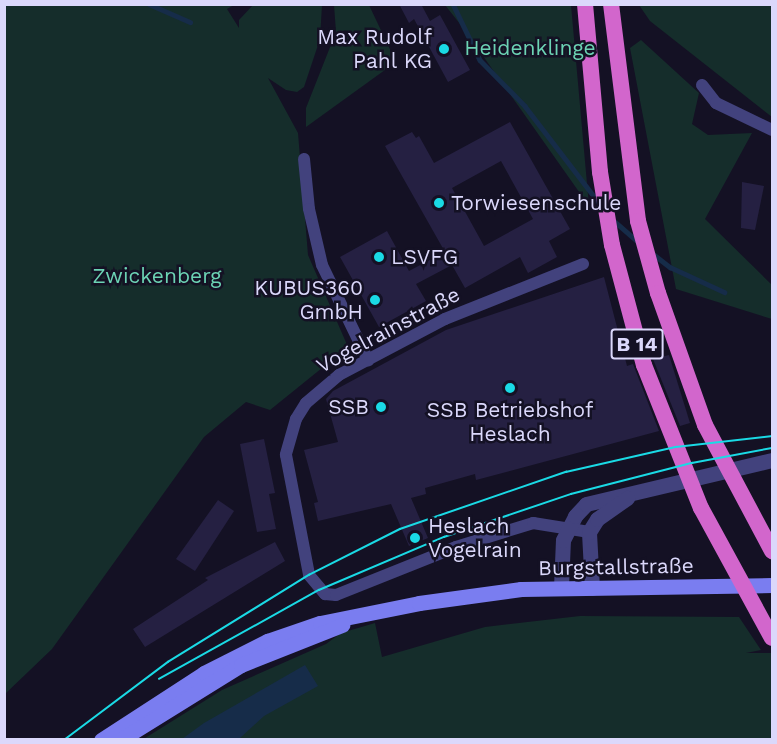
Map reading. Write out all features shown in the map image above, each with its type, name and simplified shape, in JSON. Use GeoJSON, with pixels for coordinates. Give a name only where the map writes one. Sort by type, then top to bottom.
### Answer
{"type":"FeatureCollection","features":[{"type":"Feature","properties":{"kind":"highway","name":"B 14"},"geometry":{"type":"LineString","coordinates":[[585,4],[600,172],[610,234],[644,365],[700,508],[772,638]]}},
{"type":"Feature","properties":{"kind":"highway","name":"B 14"},"geometry":{"type":"LineString","coordinates":[[611,4],[638,221],[657,293],[705,425],[772,551]]}},
{"type":"Feature","properties":{"kind":"main road","name":"Burgstallstraße"},"geometry":{"type":"LineString","coordinates":[[355,618],[429,601],[561,587],[772,585]]}},
{"type":"Feature","properties":{"kind":"main road"},"geometry":{"type":"LineString","coordinates":[[101,740],[178,687],[267,641],[320,623],[355,618]]}},
{"type":"Feature","properties":{"kind":"main road"},"geometry":{"type":"LineString","coordinates":[[120,740],[241,665],[355,618]]}},
{"type":"Feature","properties":{"kind":"street"},"geometry":{"type":"LineString","coordinates":[[702,85],[716,103],[772,130]]}},
{"type":"Feature","properties":{"kind":"street"},"geometry":{"type":"LineString","coordinates":[[304,159],[309,209],[322,265],[368,360]]}},
{"type":"Feature","properties":{"kind":"street","name":"Vogelrainstraße"},"geometry":{"type":"LineString","coordinates":[[583,264],[483,302],[339,375],[306,403],[286,454],[306,565],[319,590],[336,595],[487,536],[533,523],[589,532]]}},
{"type":"Feature","properties":{"kind":"street"},"geometry":{"type":"LineString","coordinates":[[561,587],[563,540],[567,528],[586,504],[772,460]]}},
{"type":"Feature","properties":{"kind":"street"},"geometry":{"type":"LineString","coordinates":[[592,588],[589,532],[605,512],[640,490]]}},
{"type":"Feature","properties":{"kind":"green space","name":"Zwickenberg"},"geometry":{"type":"Polygon","coordinates":[[[5,5],[234,5],[227,9],[239,28],[239,20],[253,5],[322,5],[320,39],[304,87],[297,92],[286,90],[268,78],[298,133],[308,255],[348,347],[270,410],[246,402],[204,437],[52,649],[5,694],[5,5]]]}},
{"type":"Feature","properties":{"kind":"green space"},"geometry":{"type":"Polygon","coordinates":[[[334,5],[369,5],[396,62],[306,127],[306,108],[336,32],[334,5]]]}},
{"type":"Feature","properties":{"kind":"green space","name":"Heidenklinge"},"geometry":{"type":"Polygon","coordinates":[[[445,5],[571,5],[589,206],[464,29],[445,5]]]}},
{"type":"Feature","properties":{"kind":"green space","name":"Heidenklinge"},"geometry":{"type":"Polygon","coordinates":[[[639,5],[772,5],[772,117],[650,21],[639,5]]]}},
{"type":"Feature","properties":{"kind":"green space"},"geometry":{"type":"Polygon","coordinates":[[[641,40],[699,93],[692,124],[708,135],[752,133],[705,219],[772,285],[772,319],[676,289],[630,48],[641,40]]]}},
{"type":"Feature","properties":{"kind":"green space"},"geometry":{"type":"Polygon","coordinates":[[[580,616],[739,617],[761,650],[746,653],[772,653],[772,739],[142,740],[222,690],[326,644],[341,633],[375,623],[382,657],[485,627],[580,616]]]}},
{"type":"Feature","properties":{"kind":"water"},"geometry":{"type":"Polygon","coordinates":[[[305,665],[318,686],[264,716],[239,739],[182,739],[204,723],[305,665]]]}},
{"type":"Feature","properties":{"kind":"building","name":"Max Rudolf Pahl KG"},"geometry":{"type":"Polygon","coordinates":[[[399,4],[421,4],[430,21],[440,15],[470,70],[448,82],[414,19],[409,23],[399,4]]]}},
{"type":"Feature","properties":{"kind":"building","name":"Torwiesenschule"},"geometry":{"type":"Polygon","coordinates":[[[510,122],[570,229],[549,241],[557,257],[528,273],[520,257],[465,288],[452,265],[416,284],[426,301],[379,327],[340,257],[387,231],[409,271],[445,252],[385,146],[412,132],[416,138],[419,136],[434,163],[510,122]],[[501,161],[452,188],[484,246],[533,219],[501,161]]]}},
{"type":"Feature","properties":{"kind":"building"},"geometry":{"type":"Polygon","coordinates":[[[742,182],[764,186],[755,230],[741,228],[742,182]]]}},
{"type":"Feature","properties":{"kind":"building","name":"SSB Betriebshof Heslach"},"geometry":{"type":"Polygon","coordinates":[[[604,277],[627,366],[633,364],[659,431],[476,480],[475,474],[425,488],[426,494],[411,498],[428,538],[409,546],[391,504],[318,521],[314,503],[318,502],[304,450],[338,442],[326,399],[333,391],[446,330],[604,277]]]}},
{"type":"Feature","properties":{"kind":"building"},"geometry":{"type":"Polygon","coordinates":[[[669,355],[690,423],[680,426],[653,359],[669,355]]]}},
{"type":"Feature","properties":{"kind":"building"},"geometry":{"type":"Polygon","coordinates":[[[264,439],[275,493],[269,494],[276,529],[257,532],[240,444],[264,439]]]}},
{"type":"Feature","properties":{"kind":"building"},"geometry":{"type":"Polygon","coordinates":[[[218,500],[234,511],[195,571],[176,559],[218,500]]]}},
{"type":"Feature","properties":{"kind":"building"},"geometry":{"type":"Polygon","coordinates":[[[275,542],[285,561],[145,647],[133,629],[208,580],[205,578],[275,542]]]}},
{"type":"Feature","properties":{"kind":"waterway"},"geometry":{"type":"LineString","coordinates":[[149,4],[190,22]]}},
{"type":"Feature","properties":{"kind":"waterway","name":"Heidenklinge"},"geometry":{"type":"LineString","coordinates":[[453,4],[480,60],[525,106],[600,204]]}},
{"type":"Feature","properties":{"kind":"waterway","name":"Heidenklinge"},"geometry":{"type":"LineString","coordinates":[[613,220],[638,242]]}},
{"type":"Feature","properties":{"kind":"waterway","name":"Heidenklinge"},"geometry":{"type":"LineString","coordinates":[[652,253],[670,267],[724,292]]}},
{"type":"Feature","properties":{"kind":"tram line"},"geometry":{"type":"LineString","coordinates":[[64,740],[168,662],[309,575],[400,529],[566,472],[676,447],[772,436]]}},
{"type":"Feature","properties":{"kind":"tram line"},"geometry":{"type":"LineString","coordinates":[[159,679],[319,590],[444,537],[571,494],[692,463],[772,448]]}},
{"type":"Feature","properties":{"kind":"place","name":"Max Rudolf Pahl KG"},"geometry":{"type":"Point","coordinates":[444,49]}},
{"type":"Feature","properties":{"kind":"place","name":"Torwiesenschule"},"geometry":{"type":"Point","coordinates":[439,203]}},
{"type":"Feature","properties":{"kind":"place","name":"LSVFG"},"geometry":{"type":"Point","coordinates":[379,257]}},
{"type":"Feature","properties":{"kind":"place","name":"KUBUS360 GmbH"},"geometry":{"type":"Point","coordinates":[375,300]}},
{"type":"Feature","properties":{"kind":"place","name":"SSB Betriebshof Heslach"},"geometry":{"type":"Point","coordinates":[510,388]}},
{"type":"Feature","properties":{"kind":"place","name":"SSB"},"geometry":{"type":"Point","coordinates":[381,407]}},
{"type":"Feature","properties":{"kind":"place","name":"Heslach Vogelrain"},"geometry":{"type":"Point","coordinates":[415,538]}}]}
